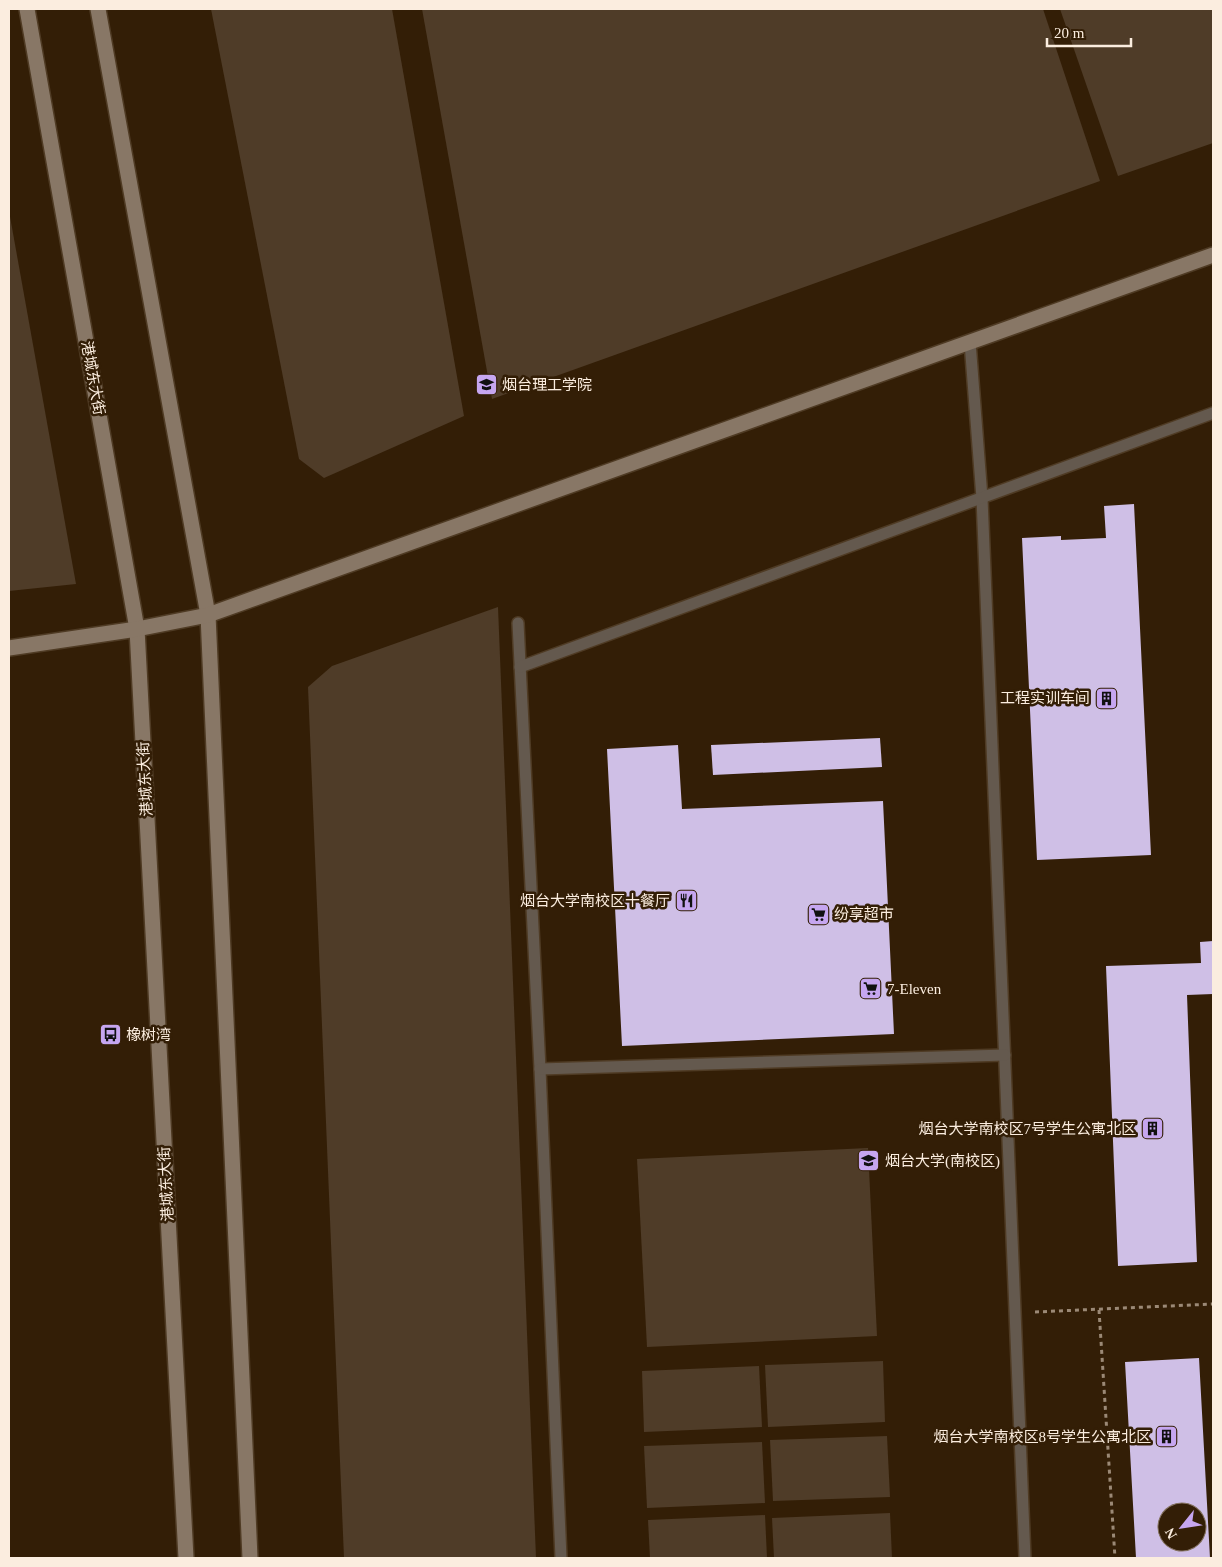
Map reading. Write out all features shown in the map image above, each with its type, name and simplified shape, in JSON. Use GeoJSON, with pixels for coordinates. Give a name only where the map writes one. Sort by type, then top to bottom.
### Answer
{"type":"FeatureCollection","features":[{"type":"Feature","properties":{"kind":"main road","name":"港城东大街"},"geometry":{"type":"LineString","coordinates":[[27,9],[137,629],[186,1558]]}},
{"type":"Feature","properties":{"kind":"main road"},"geometry":{"type":"LineString","coordinates":[[98,9],[208,615],[250,1558]]}},
{"type":"Feature","properties":{"kind":"main road"},"geometry":{"type":"LineString","coordinates":[[9,648],[137,629],[208,615],[1213,255]]}},
{"type":"Feature","properties":{"kind":"lane"},"geometry":{"type":"LineString","coordinates":[[970,342],[982,498],[1025,1558]]}},
{"type":"Feature","properties":{"kind":"lane"},"geometry":{"type":"LineString","coordinates":[[520,667],[1213,413]]}},
{"type":"Feature","properties":{"kind":"lane"},"geometry":{"type":"LineString","coordinates":[[518,623],[561,1558]]}},
{"type":"Feature","properties":{"kind":"lane"},"geometry":{"type":"LineString","coordinates":[[540,1069],[1005,1055]]}},
{"type":"Feature","properties":{"kind":"path"},"geometry":{"type":"LineString","coordinates":[[1015,1313],[1213,1304]]}},
{"type":"Feature","properties":{"kind":"path"},"geometry":{"type":"LineString","coordinates":[[1100,1310],[1114,1558]]}},
{"type":"Feature","properties":{"kind":"shaded area"},"geometry":{"type":"Polygon","coordinates":[[[211,9],[392,9],[464,416],[324,478],[299,459],[211,9]]]}},
{"type":"Feature","properties":{"kind":"shaded area"},"geometry":{"type":"Polygon","coordinates":[[[422,9],[1043,9],[1100,181],[492,399],[422,9]]]}},
{"type":"Feature","properties":{"kind":"shaded area"},"geometry":{"type":"Polygon","coordinates":[[[1060,9],[1213,9],[1213,143],[1118,176],[1060,9]]]}},
{"type":"Feature","properties":{"kind":"shaded area"},"geometry":{"type":"Polygon","coordinates":[[[9,211],[76,584],[9,591],[9,211]]]}},
{"type":"Feature","properties":{"kind":"shaded area"},"geometry":{"type":"Polygon","coordinates":[[[498,607],[536,1558],[344,1558],[308,687],[332,666],[498,607]]]}},
{"type":"Feature","properties":{"kind":"shaded area"},"geometry":{"type":"Polygon","coordinates":[[[868,1148],[877,1336],[647,1347],[637,1159],[868,1148]]]}},
{"type":"Feature","properties":{"kind":"shaded area"},"geometry":{"type":"Polygon","coordinates":[[[883,1361],[885,1422],[768,1427],[765,1365],[883,1361]]]}},
{"type":"Feature","properties":{"kind":"shaded area"},"geometry":{"type":"Polygon","coordinates":[[[759,1366],[762,1427],[644,1432],[642,1371],[759,1366]]]}},
{"type":"Feature","properties":{"kind":"shaded area"},"geometry":{"type":"Polygon","coordinates":[[[887,1436],[890,1497],[773,1501],[770,1440],[887,1436]]]}},
{"type":"Feature","properties":{"kind":"shaded area"},"geometry":{"type":"Polygon","coordinates":[[[762,1442],[765,1503],[647,1508],[644,1446],[762,1442]]]}},
{"type":"Feature","properties":{"kind":"shaded area"},"geometry":{"type":"Polygon","coordinates":[[[890,1513],[892,1558],[774,1558],[772,1518],[890,1513]]]}},
{"type":"Feature","properties":{"kind":"shaded area"},"geometry":{"type":"Polygon","coordinates":[[[765,1515],[767,1558],[650,1558],[648,1520],[765,1515]]]}},
{"type":"Feature","properties":{"kind":"building","name":"工程实训车间"},"geometry":{"type":"Polygon","coordinates":[[[1134,504],[1151,855],[1037,860],[1022,538],[1061,536],[1061,540],[1106,538],[1104,506],[1134,504]]]}},
{"type":"Feature","properties":{"kind":"building"},"geometry":{"type":"Polygon","coordinates":[[[880,738],[882,767],[713,775],[711,745],[880,738]]]}},
{"type":"Feature","properties":{"kind":"building"},"geometry":{"type":"Polygon","coordinates":[[[678,745],[682,809],[883,801],[894,1034],[622,1046],[607,749],[678,745]]]}},
{"type":"Feature","properties":{"kind":"building","name":"烟台大学南校区7号学生公寓北区"},"geometry":{"type":"Polygon","coordinates":[[[1213,941],[1213,994],[1187,995],[1197,1262],[1118,1266],[1106,966],[1201,963],[1200,942],[1213,941]]]}},
{"type":"Feature","properties":{"kind":"building","name":"烟台大学南校区8号学生公寓北区"},"geometry":{"type":"Polygon","coordinates":[[[1199,1358],[1207,1502],[1157,1502],[1157,1552],[1207,1552],[1207,1503],[1210,1558],[1136,1558],[1125,1362],[1199,1358]]]}},
{"type":"Feature","properties":{"kind":"place","name":"烟台理工学院"},"geometry":{"type":"Point","coordinates":[486,385]}},
{"type":"Feature","properties":{"kind":"place","name":"工程实训车间"},"geometry":{"type":"Point","coordinates":[1106,698]}},
{"type":"Feature","properties":{"kind":"place","name":"烟台大学南校区十餐厅"},"geometry":{"type":"Point","coordinates":[686,901]}},
{"type":"Feature","properties":{"kind":"place","name":"纷享超市"},"geometry":{"type":"Point","coordinates":[818,914]}},
{"type":"Feature","properties":{"kind":"place","name":"7-Eleven"},"geometry":{"type":"Point","coordinates":[871,989]}},
{"type":"Feature","properties":{"kind":"place","name":"橡树湾"},"geometry":{"type":"Point","coordinates":[110,1035]}},
{"type":"Feature","properties":{"kind":"place","name":"烟台大学南校区7号学生公寓北区"},"geometry":{"type":"Point","coordinates":[1152,1129]}},
{"type":"Feature","properties":{"kind":"place","name":"烟台大学(南校区)"},"geometry":{"type":"Point","coordinates":[869,1161]}},
{"type":"Feature","properties":{"kind":"place","name":"烟台大学南校区8号学生公寓北区"},"geometry":{"type":"Point","coordinates":[1167,1437]}}]}
